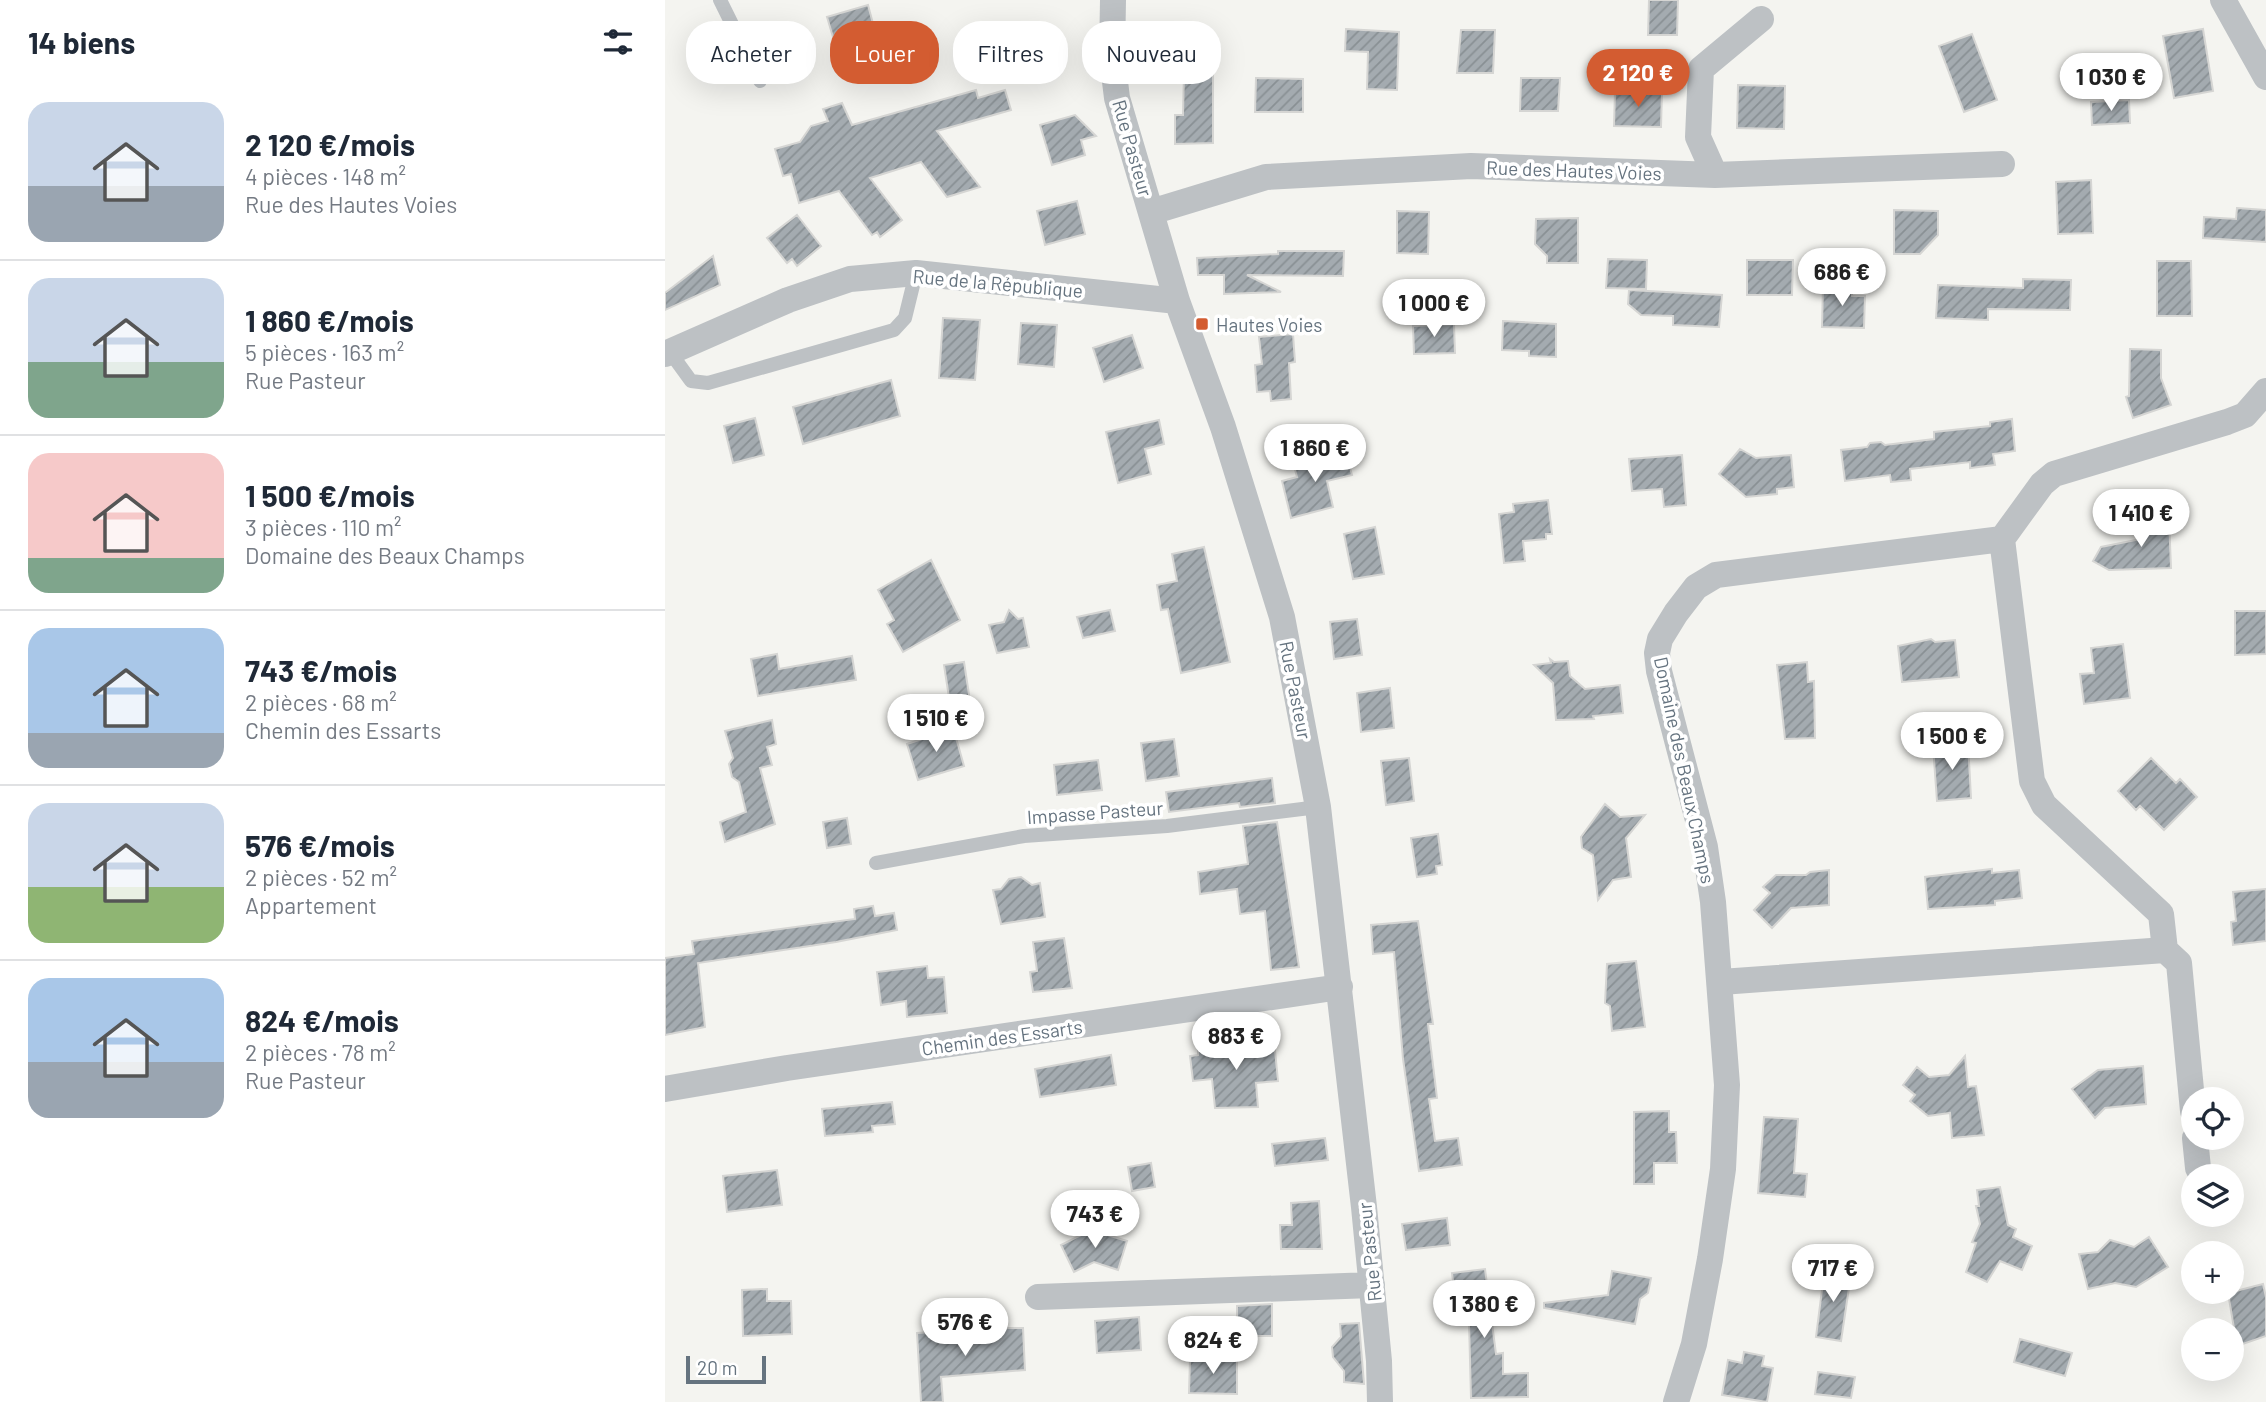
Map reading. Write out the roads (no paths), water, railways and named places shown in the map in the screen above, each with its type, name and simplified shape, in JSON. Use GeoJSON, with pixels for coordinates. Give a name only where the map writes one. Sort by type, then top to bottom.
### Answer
{"type":"FeatureCollection","features":[{"type":"Feature","properties":{"kind":"street","name":"Rue Pasteur"},"geometry":{"type":"LineString","coordinates":[[1114,0],[1112,57],[1117,97],[1177,301],[1223,427],[1282,617],[1318,807],[1372,1285],[1380,1402]]}},
{"type":"Feature","properties":{"kind":"street"},"geometry":{"type":"LineString","coordinates":[[2223,0],[2266,78]]}},
{"type":"Feature","properties":{"kind":"street"},"geometry":{"type":"LineString","coordinates":[[1715,175],[1698,137],[1701,69],[1761,19]]}},
{"type":"Feature","properties":{"kind":"street","name":"Rue des Hautes Voies"},"geometry":{"type":"LineString","coordinates":[[1151,212],[1266,177],[1471,166],[1715,175],[2002,164]]}},
{"type":"Feature","properties":{"kind":"street","name":"Rue de la République"},"geometry":{"type":"LineString","coordinates":[[667,353],[787,300],[850,279],[916,273],[1177,301]]}},
{"type":"Feature","properties":{"kind":"street"},"geometry":{"type":"LineString","coordinates":[[2191,1087],[2179,962],[2165,950],[2161,914],[2037,796],[2028,768],[2003,540],[2042,484],[2054,474],[2245,415],[2266,391]]}},
{"type":"Feature","properties":{"kind":"street","name":"Domaine des Beaux Champs"},"geometry":{"type":"LineString","coordinates":[[1676,1402],[1694,1344],[1723,1169],[1727,1085],[1721,982],[1705,847],[1659,671],[1658,646],[1667,626],[1696,587],[1705,579],[1723,573],[2003,540]]}},
{"type":"Feature","properties":{"kind":"street"},"geometry":{"type":"LineString","coordinates":[[1721,982],[2165,950]]}},
{"type":"Feature","properties":{"kind":"street","name":"Chemin des Essarts"},"geometry":{"type":"LineString","coordinates":[[665,1089],[1340,987]]}},
{"type":"Feature","properties":{"kind":"street"},"geometry":{"type":"LineString","coordinates":[[1038,1297],[1372,1285]]}},
{"type":"Feature","properties":{"kind":"lane"},"geometry":{"type":"LineString","coordinates":[[720,0],[730,21]]}},
{"type":"Feature","properties":{"kind":"lane"},"geometry":{"type":"LineString","coordinates":[[667,353],[691,382],[708,383],[894,330],[905,318],[916,273]]}},
{"type":"Feature","properties":{"kind":"lane","name":"Impasse Pasteur"},"geometry":{"type":"LineString","coordinates":[[876,863],[1024,836],[1126,831],[1318,807]]}},
{"type":"Feature","properties":{"kind":"place","name":"Hautes Voies"},"geometry":{"type":"Point","coordinates":[1202,324]}}]}
